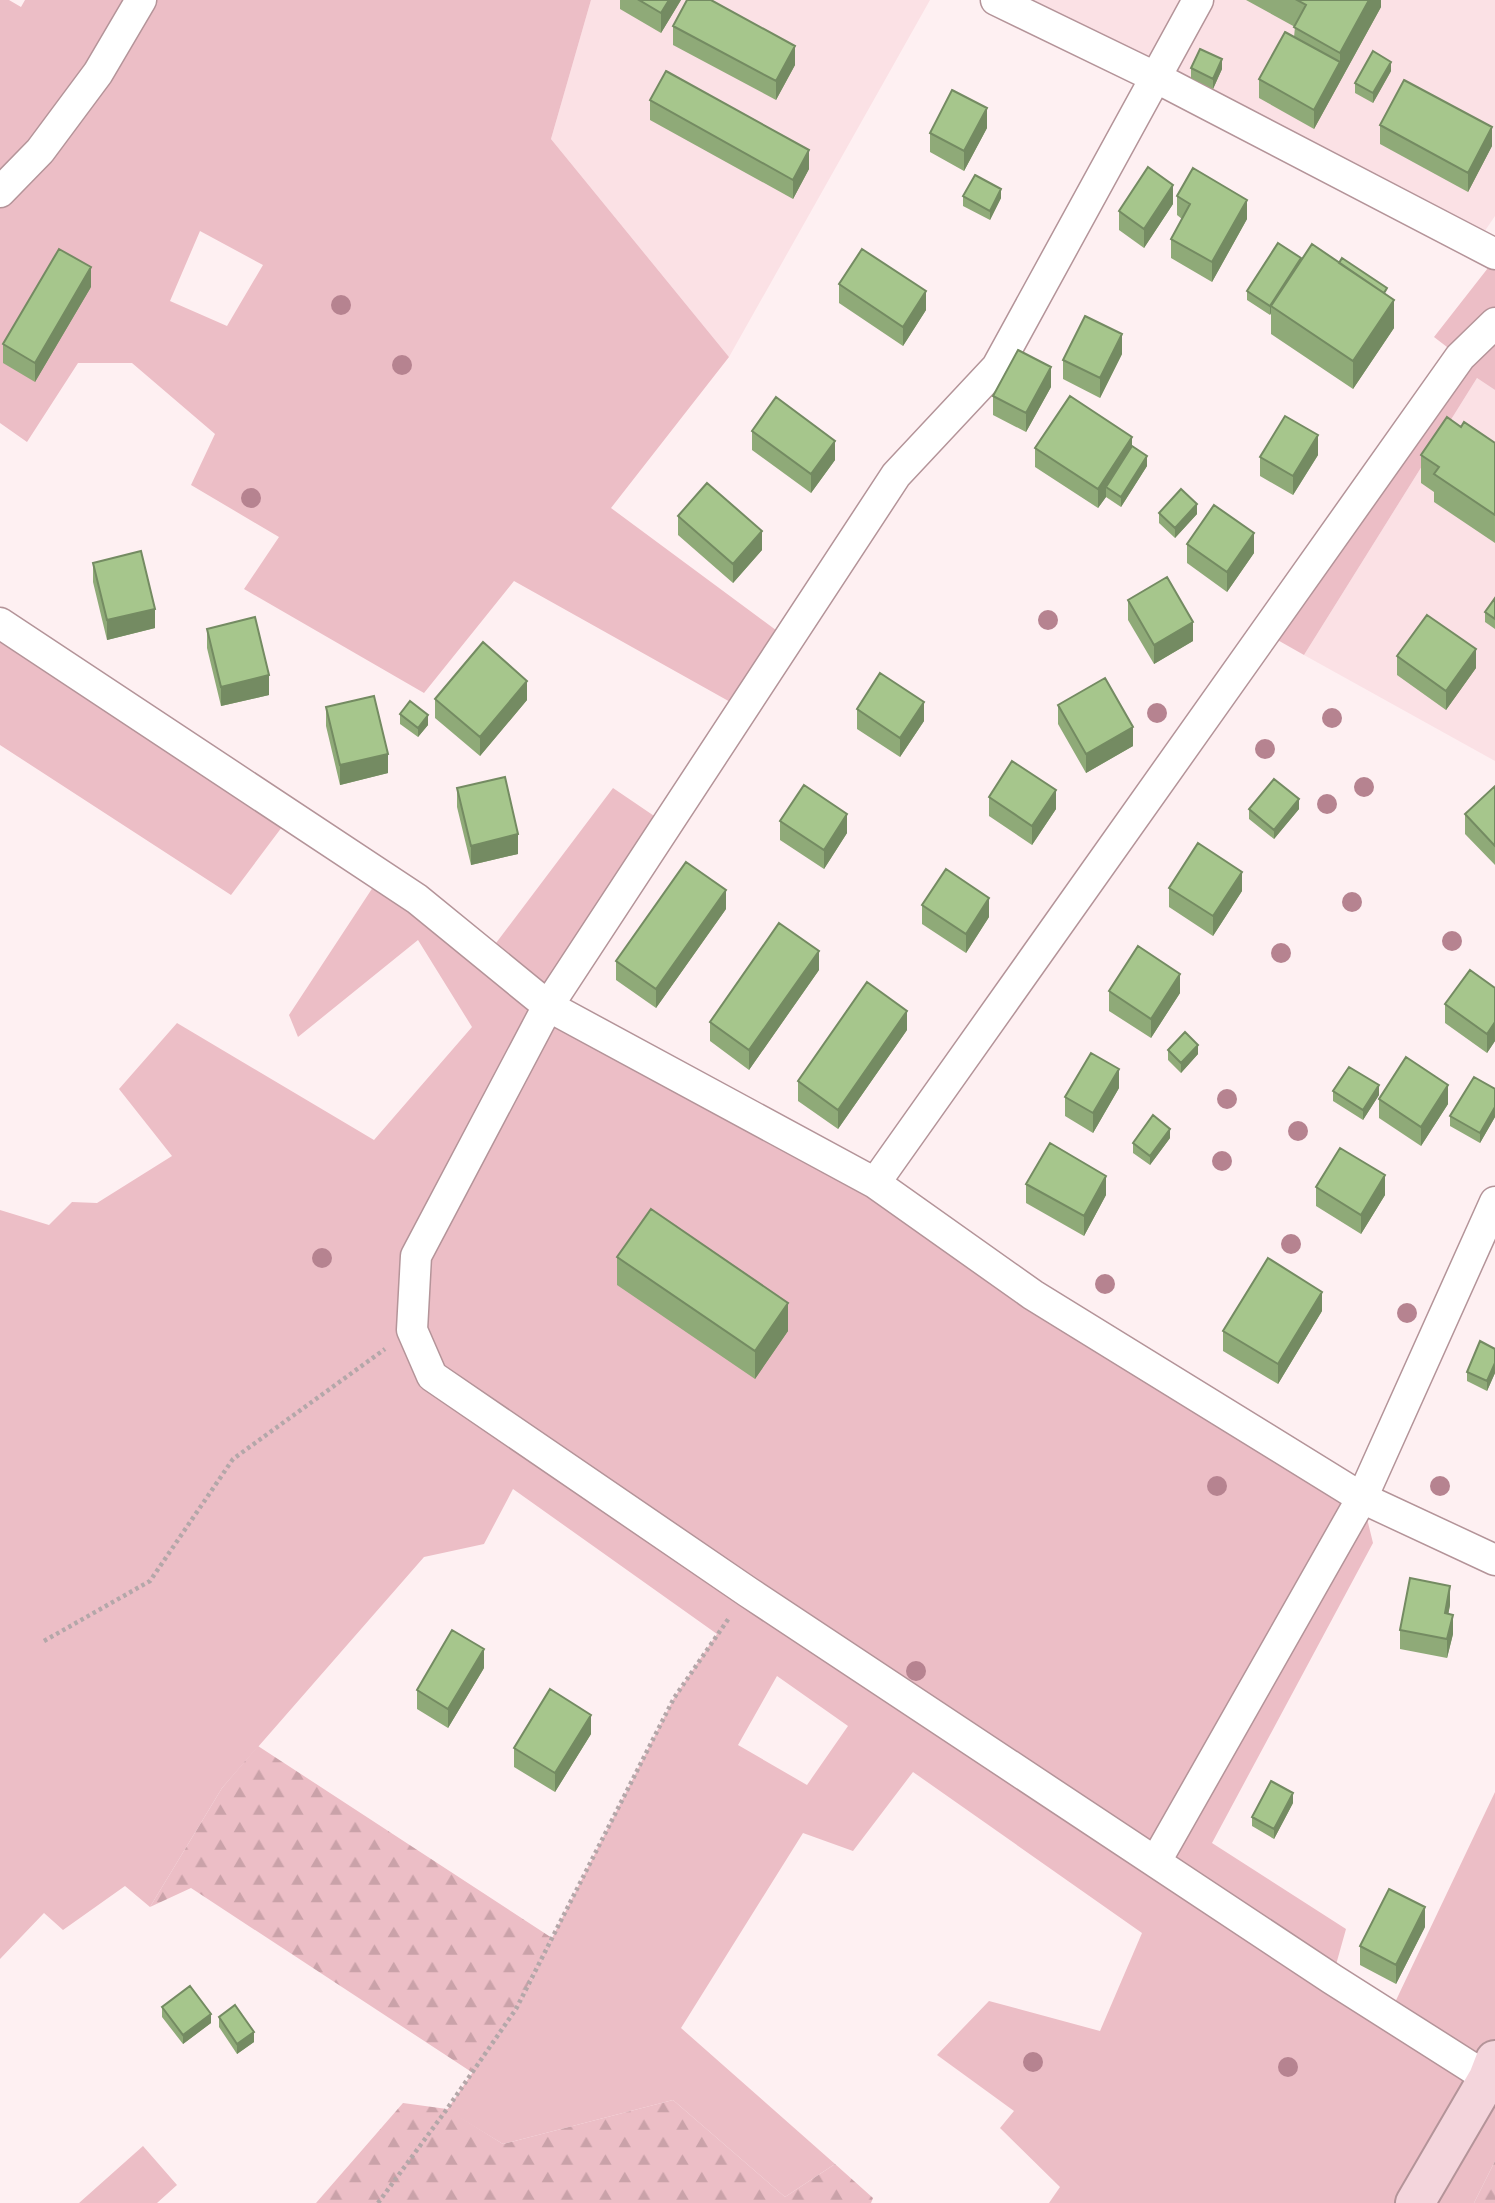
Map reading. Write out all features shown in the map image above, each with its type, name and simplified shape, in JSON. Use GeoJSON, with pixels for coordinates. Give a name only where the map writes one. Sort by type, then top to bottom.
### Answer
{"type":"FeatureCollection","features":[{"type":"Feature","properties":{"kind":"main road"},"geometry":{"type":"LineString","coordinates":[[1415,2203],[1491,2069]]}},
{"type":"Feature","properties":{"kind":"street"},"geometry":{"type":"LineString","coordinates":[[0,192],[40,151],[98,73],[141,0]]}},
{"type":"Feature","properties":{"kind":"street"},"geometry":{"type":"LineString","coordinates":[[996,0],[1155,77],[1495,254]]}},
{"type":"Feature","properties":{"kind":"street"},"geometry":{"type":"LineString","coordinates":[[1198,0],[997,367],[896,475],[548,1006],[416,1256],[412,1330],[432,1376],[748,1592],[1332,1979],[1491,2069]]}},
{"type":"Feature","properties":{"kind":"street"},"geometry":{"type":"LineString","coordinates":[[875,1183],[1460,357],[1495,323]]}},
{"type":"Feature","properties":{"kind":"street"},"geometry":{"type":"LineString","coordinates":[[0,623],[417,899],[548,1006],[875,1183],[1033,1296],[1362,1498],[1495,1560]]}},
{"type":"Feature","properties":{"kind":"street"},"geometry":{"type":"LineString","coordinates":[[1156,1861],[1362,1498],[1495,1202]]}},
{"type":"Feature","properties":{"kind":"path"},"geometry":{"type":"LineString","coordinates":[[44,1641],[150,1581],[233,1459],[412,1330]]}},
{"type":"Feature","properties":{"kind":"path"},"geometry":{"type":"LineString","coordinates":[[379,2203],[516,2009],[674,1698],[748,1592]]}},
{"type":"Feature","properties":{"kind":"shaded area"},"geometry":{"type":"Polygon","coordinates":[[[591,0],[930,0],[729,357],[551,139],[591,0]]]}},
{"type":"Feature","properties":{"kind":"shaded area"},"geometry":{"type":"Polygon","coordinates":[[[996,0],[1495,0],[1495,216],[1476,244],[996,0]]]}},
{"type":"Feature","properties":{"kind":"shaded area"},"geometry":{"type":"Polygon","coordinates":[[[1477,378],[1495,390],[1495,761],[1304,655],[1477,378]]]}},
{"type":"Feature","properties":{"kind":"green space"},"geometry":{"type":"Polygon","coordinates":[[[0,0],[9,0],[21,7],[25,0],[591,0],[551,139],[729,357],[611,508],[788,639],[741,708],[514,581],[424,693],[244,589],[279,537],[191,485],[215,434],[132,363],[78,363],[27,442],[0,423],[0,0]],[[200,231],[170,301],[227,326],[263,265],[200,231]]]}},
{"type":"Feature","properties":{"kind":"green space"},"geometry":{"type":"Polygon","coordinates":[[[1495,259],[1495,390],[1477,378],[1304,655],[1265,633],[1460,357],[1434,337],[1495,259]]]}},
{"type":"Feature","properties":{"kind":"green space"},"geometry":{"type":"Polygon","coordinates":[[[0,623],[291,815],[231,895],[0,745],[0,623]]]}},
{"type":"Feature","properties":{"kind":"green space"},"geometry":{"type":"Polygon","coordinates":[[[613,788],[666,824],[549,1005],[875,1183],[1362,1498],[1373,1543],[1212,1843],[1346,1929],[1332,1979],[1389,2015],[1495,1792],[1495,2161],[1474,2203],[1049,2203],[1060,2187],[1000,2128],[1014,2111],[937,2055],[989,2001],[1100,2031],[1142,1933],[913,1772],[853,1851],[803,1833],[681,2028],[835,2164],[785,2197],[673,2100],[503,2144],[447,2110],[516,2009],[674,1698],[717,1634],[513,1489],[484,1544],[424,1557],[222,1788],[150,1907],[125,1886],[63,1930],[44,1913],[0,1959],[0,1210],[49,1225],[72,1202],[97,1203],[172,1156],[119,1089],[177,1023],[374,1140],[472,1027],[418,940],[298,1037],[289,1015],[381,875],[487,955],[613,788]],[[777,1676],[738,1745],[807,1785],[848,1726],[777,1676]]]}},
{"type":"Feature","properties":{"kind":"green space"},"geometry":{"type":"Polygon","coordinates":[[[258,1746],[552,1938],[516,2009],[473,2073],[191,1888],[150,1907],[222,1788],[258,1746]]]}},
{"type":"Feature","properties":{"kind":"green space"},"geometry":{"type":"Polygon","coordinates":[[[673,2100],[785,2197],[835,2164],[873,2198],[871,2203],[316,2203],[403,2103],[447,2109],[503,2144],[673,2100]]]}},
{"type":"Feature","properties":{"kind":"green space"},"geometry":{"type":"Polygon","coordinates":[[[143,2146],[177,2185],[157,2203],[79,2203],[143,2146]]]}},
{"type":"Feature","properties":{"kind":"green space"},"geometry":{"type":"Polygon","coordinates":[[[1495,2161],[1495,2203],[1474,2203],[1495,2161]]]}},
{"type":"Feature","properties":{"kind":"building"},"geometry":{"type":"Polygon","coordinates":[[[639,0],[669,0],[661,13],[639,0]]]}},
{"type":"Feature","properties":{"kind":"building"},"geometry":{"type":"Polygon","coordinates":[[[687,0],[711,0],[795,46],[776,81],[673,26],[687,0]]]}},
{"type":"Feature","properties":{"kind":"building"},"geometry":{"type":"Polygon","coordinates":[[[1297,0],[1369,0],[1340,53],[1294,27],[1306,5],[1297,0]]]}},
{"type":"Feature","properties":{"kind":"building"},"geometry":{"type":"Polygon","coordinates":[[[1285,32],[1340,62],[1314,110],[1259,79],[1285,32]]]}},
{"type":"Feature","properties":{"kind":"building"},"geometry":{"type":"Polygon","coordinates":[[[1200,49],[1222,59],[1213,79],[1191,68],[1200,49]]]}},
{"type":"Feature","properties":{"kind":"building"},"geometry":{"type":"Polygon","coordinates":[[[1373,51],[1391,62],[1373,93],[1355,83],[1373,51]]]}},
{"type":"Feature","properties":{"kind":"building"},"geometry":{"type":"Polygon","coordinates":[[[666,71],[809,150],[793,180],[650,100],[666,71]]]}},
{"type":"Feature","properties":{"kind":"building"},"geometry":{"type":"Polygon","coordinates":[[[1404,80],[1492,127],[1468,173],[1380,125],[1404,80]]]}},
{"type":"Feature","properties":{"kind":"building"},"geometry":{"type":"Polygon","coordinates":[[[952,90],[987,108],[964,151],[930,133],[952,90]]]}},
{"type":"Feature","properties":{"kind":"building"},"geometry":{"type":"Polygon","coordinates":[[[1148,167],[1173,185],[1144,229],[1119,211],[1148,167]]]}},
{"type":"Feature","properties":{"kind":"building"},"geometry":{"type":"Polygon","coordinates":[[[1193,168],[1247,200],[1212,262],[1171,239],[1190,204],[1177,196],[1193,168]]]}},
{"type":"Feature","properties":{"kind":"building"},"geometry":{"type":"Polygon","coordinates":[[[975,175],[1001,189],[990,211],[963,196],[975,175]]]}},
{"type":"Feature","properties":{"kind":"building"},"geometry":{"type":"Polygon","coordinates":[[[1278,243],[1301,258],[1270,306],[1247,291],[1278,243]]]}},
{"type":"Feature","properties":{"kind":"building"},"geometry":{"type":"Polygon","coordinates":[[[1312,244],[1394,300],[1353,361],[1271,306],[1312,244]]]}},
{"type":"Feature","properties":{"kind":"building"},"geometry":{"type":"Polygon","coordinates":[[[59,249],[91,267],[35,363],[3,344],[59,249]]]}},
{"type":"Feature","properties":{"kind":"building"},"geometry":{"type":"Polygon","coordinates":[[[862,249],[926,291],[903,327],[839,284],[862,249]]]}},
{"type":"Feature","properties":{"kind":"building"},"geometry":{"type":"Polygon","coordinates":[[[1342,258],[1387,288],[1384,293],[1339,263],[1342,258]]]}},
{"type":"Feature","properties":{"kind":"building"},"geometry":{"type":"Polygon","coordinates":[[[1085,316],[1122,334],[1100,378],[1063,360],[1085,316]]]}},
{"type":"Feature","properties":{"kind":"building"},"geometry":{"type":"Polygon","coordinates":[[[1018,350],[1051,367],[1026,413],[993,396],[1018,350]]]}},
{"type":"Feature","properties":{"kind":"building"},"geometry":{"type":"Polygon","coordinates":[[[1070,396],[1132,437],[1098,489],[1035,448],[1070,396]]]}},
{"type":"Feature","properties":{"kind":"building"},"geometry":{"type":"Polygon","coordinates":[[[776,397],[835,441],[811,474],[752,431],[776,397]]]}},
{"type":"Feature","properties":{"kind":"building"},"geometry":{"type":"Polygon","coordinates":[[[1285,416],[1318,435],[1293,476],[1260,457],[1285,416]]]}},
{"type":"Feature","properties":{"kind":"building"},"geometry":{"type":"Polygon","coordinates":[[[1447,417],[1461,427],[1464,422],[1495,443],[1495,515],[1434,474],[1439,467],[1421,455],[1447,417]]]}},
{"type":"Feature","properties":{"kind":"building"},"geometry":{"type":"Polygon","coordinates":[[[1132,446],[1147,456],[1121,497],[1106,487],[1132,446]]]}},
{"type":"Feature","properties":{"kind":"building"},"geometry":{"type":"Polygon","coordinates":[[[707,483],[762,531],[733,564],[678,516],[707,483]]]}},
{"type":"Feature","properties":{"kind":"building"},"geometry":{"type":"Polygon","coordinates":[[[1181,489],[1197,504],[1175,528],[1159,513],[1181,489]]]}},
{"type":"Feature","properties":{"kind":"building"},"geometry":{"type":"Polygon","coordinates":[[[1214,505],[1254,533],[1227,572],[1187,544],[1214,505]]]}},
{"type":"Feature","properties":{"kind":"building"},"geometry":{"type":"Polygon","coordinates":[[[141,551],[155,609],[107,620],[93,563],[141,551]]]}},
{"type":"Feature","properties":{"kind":"building"},"geometry":{"type":"Polygon","coordinates":[[[1167,577],[1193,622],[1154,645],[1128,600],[1167,577]]]}},
{"type":"Feature","properties":{"kind":"building"},"geometry":{"type":"Polygon","coordinates":[[[1495,598],[1495,619],[1485,612],[1495,598]]]}},
{"type":"Feature","properties":{"kind":"building"},"geometry":{"type":"Polygon","coordinates":[[[1427,615],[1476,649],[1446,691],[1397,656],[1427,615]]]}},
{"type":"Feature","properties":{"kind":"building"},"geometry":{"type":"Polygon","coordinates":[[[255,617],[269,675],[221,687],[207,629],[255,617]]]}},
{"type":"Feature","properties":{"kind":"building"},"geometry":{"type":"Polygon","coordinates":[[[483,642],[527,681],[480,737],[435,699],[483,642]]]}},
{"type":"Feature","properties":{"kind":"building"},"geometry":{"type":"Polygon","coordinates":[[[880,673],[924,702],[900,738],[857,709],[880,673]]]}},
{"type":"Feature","properties":{"kind":"building"},"geometry":{"type":"Polygon","coordinates":[[[1105,678],[1133,727],[1086,754],[1058,705],[1105,678]]]}},
{"type":"Feature","properties":{"kind":"building"},"geometry":{"type":"Polygon","coordinates":[[[374,696],[388,754],[340,765],[326,707],[374,696]]]}},
{"type":"Feature","properties":{"kind":"building"},"geometry":{"type":"Polygon","coordinates":[[[410,701],[428,715],[418,728],[400,714],[410,701]]]}},
{"type":"Feature","properties":{"kind":"building"},"geometry":{"type":"Polygon","coordinates":[[[1012,761],[1056,790],[1032,826],[989,797],[1012,761]]]}},
{"type":"Feature","properties":{"kind":"building"},"geometry":{"type":"Polygon","coordinates":[[[505,777],[518,834],[471,846],[457,788],[505,777]]]}},
{"type":"Feature","properties":{"kind":"building"},"geometry":{"type":"Polygon","coordinates":[[[1274,779],[1299,799],[1274,830],[1249,809],[1274,779]]]}},
{"type":"Feature","properties":{"kind":"building"},"geometry":{"type":"Polygon","coordinates":[[[804,785],[847,814],[824,850],[780,821],[804,785]]]}},
{"type":"Feature","properties":{"kind":"building"},"geometry":{"type":"Polygon","coordinates":[[[1495,786],[1495,846],[1465,814],[1495,786]]]}},
{"type":"Feature","properties":{"kind":"building"},"geometry":{"type":"Polygon","coordinates":[[[1198,843],[1242,872],[1213,916],[1169,888],[1198,843]]]}},
{"type":"Feature","properties":{"kind":"building"},"geometry":{"type":"Polygon","coordinates":[[[686,862],[726,890],[656,989],[616,961],[686,862]]]}},
{"type":"Feature","properties":{"kind":"building"},"geometry":{"type":"Polygon","coordinates":[[[946,869],[989,898],[966,934],[922,905],[946,869]]]}},
{"type":"Feature","properties":{"kind":"building"},"geometry":{"type":"Polygon","coordinates":[[[779,923],[819,951],[749,1050],[710,1022],[779,923]]]}},
{"type":"Feature","properties":{"kind":"building"},"geometry":{"type":"Polygon","coordinates":[[[1138,946],[1180,974],[1151,1019],[1109,991],[1138,946]]]}},
{"type":"Feature","properties":{"kind":"building"},"geometry":{"type":"Polygon","coordinates":[[[1470,970],[1495,988],[1495,1022],[1487,1034],[1445,1004],[1470,970]]]}},
{"type":"Feature","properties":{"kind":"building"},"geometry":{"type":"Polygon","coordinates":[[[867,982],[907,1011],[838,1110],[798,1081],[867,982]]]}},
{"type":"Feature","properties":{"kind":"building"},"geometry":{"type":"Polygon","coordinates":[[[1185,1032],[1198,1045],[1181,1063],[1168,1050],[1185,1032]]]}},
{"type":"Feature","properties":{"kind":"building"},"geometry":{"type":"Polygon","coordinates":[[[1091,1053],[1119,1069],[1093,1113],[1065,1097],[1091,1053]]]}},
{"type":"Feature","properties":{"kind":"building"},"geometry":{"type":"Polygon","coordinates":[[[1406,1057],[1448,1085],[1421,1127],[1379,1099],[1406,1057]]]}},
{"type":"Feature","properties":{"kind":"building"},"geometry":{"type":"Polygon","coordinates":[[[1349,1067],[1379,1085],[1363,1110],[1333,1091],[1349,1067]]]}},
{"type":"Feature","properties":{"kind":"building"},"geometry":{"type":"Polygon","coordinates":[[[1474,1077],[1495,1089],[1495,1107],[1480,1133],[1450,1116],[1474,1077]]]}},
{"type":"Feature","properties":{"kind":"building"},"geometry":{"type":"Polygon","coordinates":[[[1153,1115],[1170,1129],[1150,1156],[1133,1143],[1153,1115]]]}},
{"type":"Feature","properties":{"kind":"building"},"geometry":{"type":"Polygon","coordinates":[[[1050,1143],[1106,1176],[1084,1216],[1026,1184],[1050,1143]]]}},
{"type":"Feature","properties":{"kind":"building"},"geometry":{"type":"Polygon","coordinates":[[[1340,1148],[1385,1175],[1361,1215],[1316,1187],[1340,1148]]]}},
{"type":"Feature","properties":{"kind":"building"},"geometry":{"type":"Polygon","coordinates":[[[651,1209],[788,1303],[755,1351],[617,1257],[651,1209]]]}},
{"type":"Feature","properties":{"kind":"building"},"geometry":{"type":"Polygon","coordinates":[[[1268,1258],[1322,1292],[1278,1364],[1223,1331],[1268,1258]]]}},
{"type":"Feature","properties":{"kind":"building"},"geometry":{"type":"Polygon","coordinates":[[[1480,1341],[1495,1349],[1495,1363],[1487,1381],[1467,1372],[1480,1341]]]}},
{"type":"Feature","properties":{"kind":"building"},"geometry":{"type":"Polygon","coordinates":[[[1410,1578],[1450,1586],[1445,1613],[1453,1615],[1447,1639],[1400,1630],[1410,1578]]]}},
{"type":"Feature","properties":{"kind":"building"},"geometry":{"type":"Polygon","coordinates":[[[452,1630],[484,1649],[448,1709],[417,1690],[452,1630]]]}},
{"type":"Feature","properties":{"kind":"building"},"geometry":{"type":"Polygon","coordinates":[[[550,1689],[591,1715],[555,1773],[514,1748],[550,1689]]]}},
{"type":"Feature","properties":{"kind":"building"},"geometry":{"type":"Polygon","coordinates":[[[1271,1781],[1293,1793],[1274,1829],[1252,1817],[1271,1781]]]}},
{"type":"Feature","properties":{"kind":"building"},"geometry":{"type":"Polygon","coordinates":[[[1389,1889],[1425,1907],[1396,1965],[1360,1946],[1389,1889]]]}},
{"type":"Feature","properties":{"kind":"building"},"geometry":{"type":"Polygon","coordinates":[[[190,1986],[211,2014],[183,2035],[162,2007],[190,1986]]]}},
{"type":"Feature","properties":{"kind":"building"},"geometry":{"type":"Polygon","coordinates":[[[235,2005],[254,2032],[237,2044],[219,2017],[235,2005]]]}}]}
